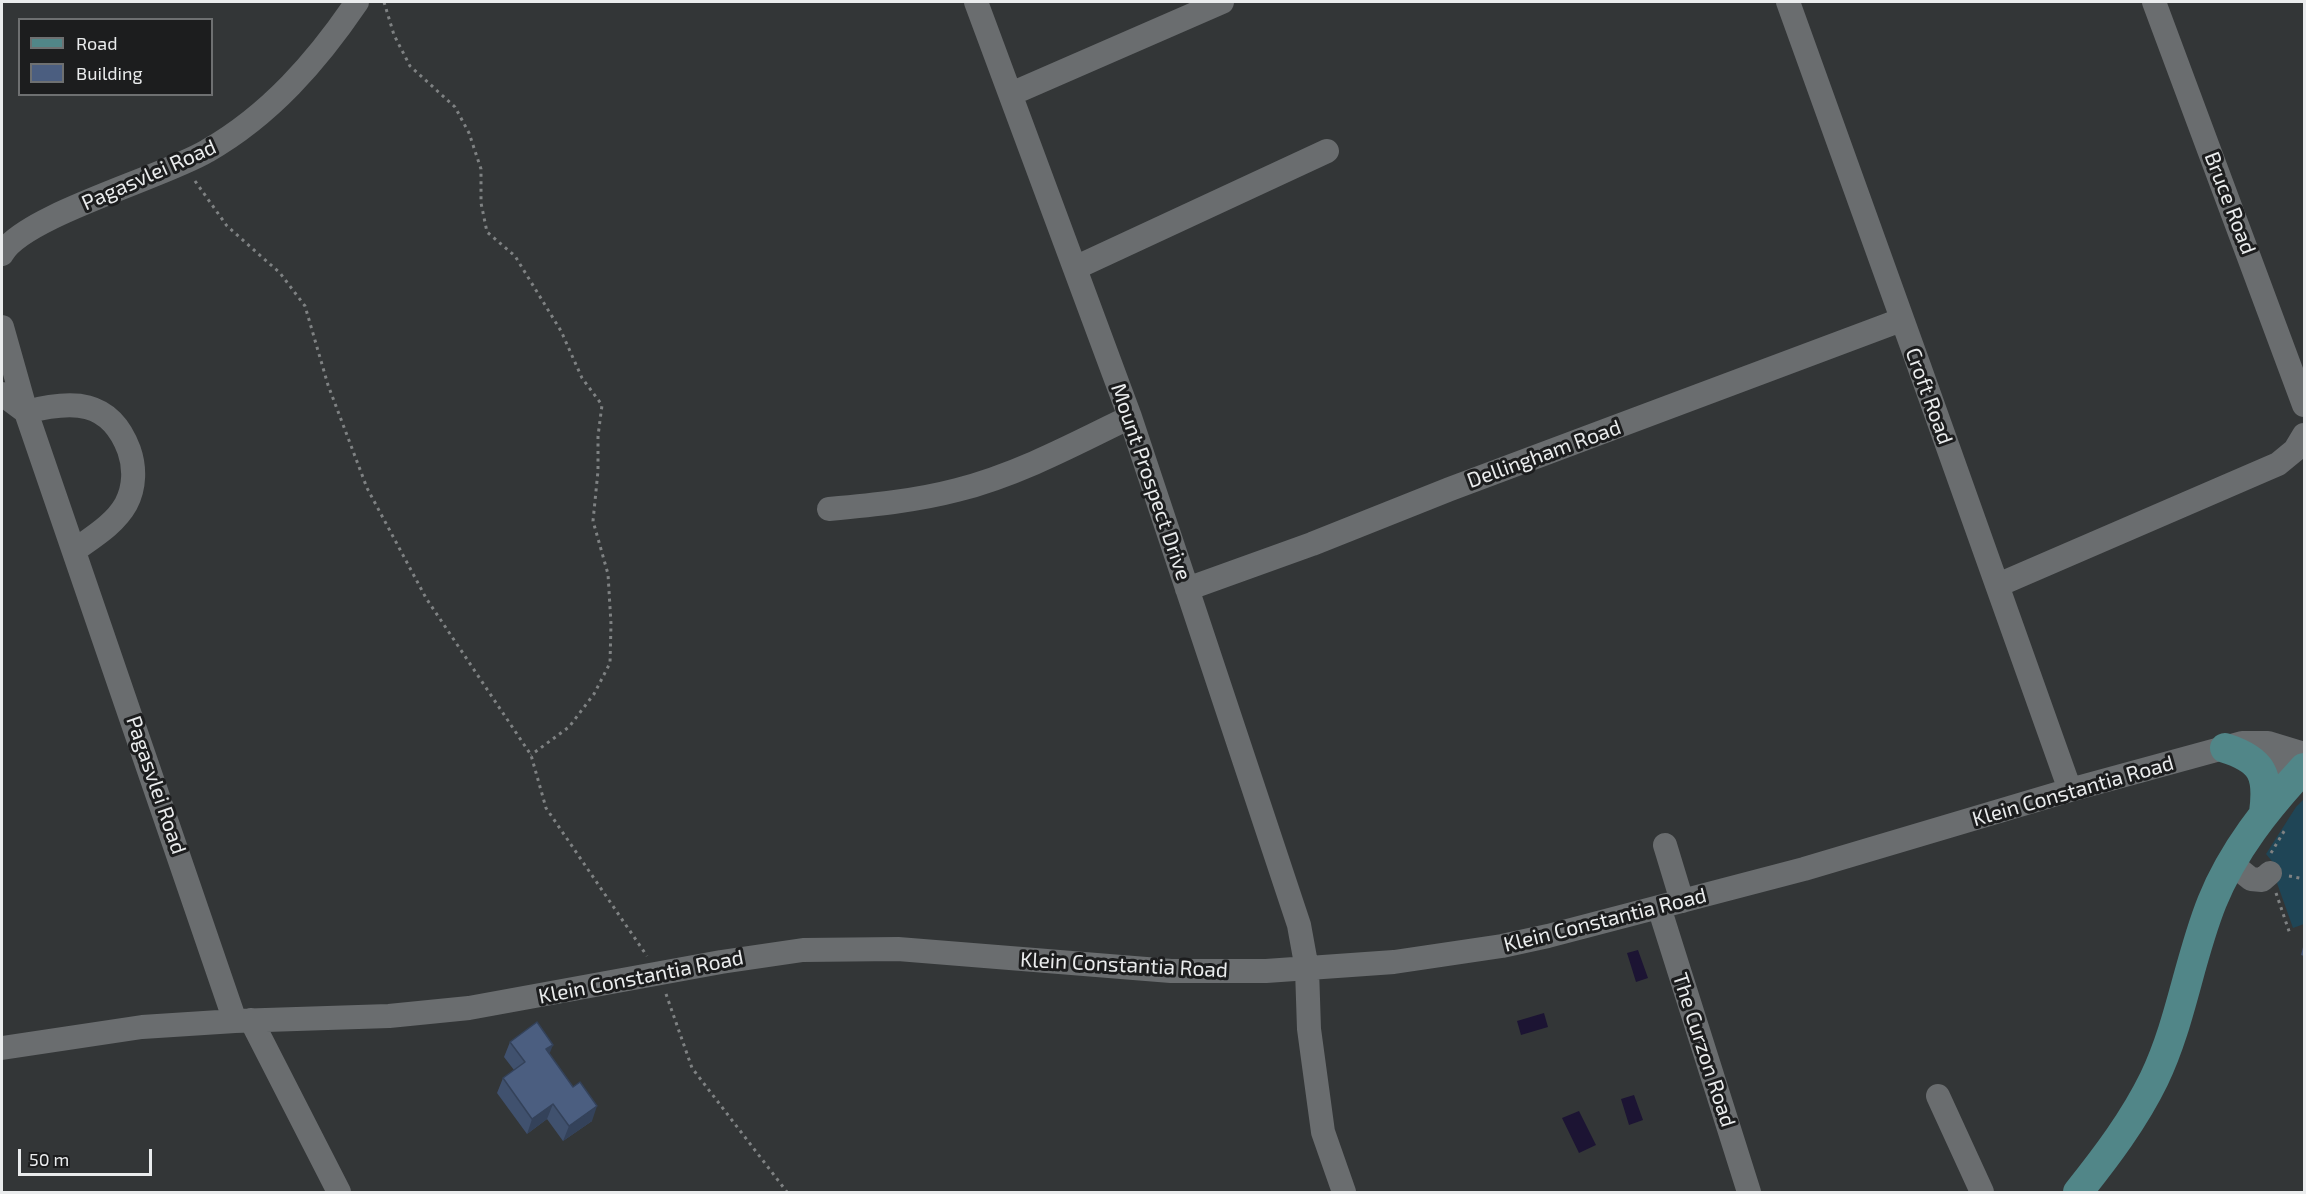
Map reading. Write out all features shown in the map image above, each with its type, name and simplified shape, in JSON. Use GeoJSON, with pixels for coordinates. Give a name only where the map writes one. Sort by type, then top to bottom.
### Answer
{"type":"FeatureCollection","features":[{"type":"Feature","properties":{"kind":"main road"},"geometry":{"type":"LineString","coordinates":[[2225,748],[2249,758],[2259,766],[2264,775],[2275,820]]}},
{"type":"Feature","properties":{"kind":"main road"},"geometry":{"type":"LineString","coordinates":[[2078,1192],[2116,1141],[2154,1080],[2166,1050],[2212,902],[2230,863],[2275,820],[2302,765]]}},
{"type":"Feature","properties":{"kind":"street","name":"Pagasvlei Road"},"geometry":{"type":"LineString","coordinates":[[2,254],[12,241],[30,229],[183,164],[225,140],[272,104],[320,53],[357,2]]}},
{"type":"Feature","properties":{"kind":"street","name":"Mount Prospect Drive"},"geometry":{"type":"LineString","coordinates":[[976,2],[1130,417],[1299,925],[1307,969],[1309,1029],[1319,1109],[1323,1132],[1344,1192]]}},
{"type":"Feature","properties":{"kind":"street"},"geometry":{"type":"LineString","coordinates":[[1011,94],[1222,2]]}},
{"type":"Feature","properties":{"kind":"street","name":"Croft Road"},"geometry":{"type":"LineString","coordinates":[[1788,2],[2070,790]]}},
{"type":"Feature","properties":{"kind":"street","name":"Bruce Road"},"geometry":{"type":"LineString","coordinates":[[2154,2],[2304,405]]}},
{"type":"Feature","properties":{"kind":"street"},"geometry":{"type":"LineString","coordinates":[[1075,268],[1327,151]]}},
{"type":"Feature","properties":{"kind":"street","name":"Dellingham Road"},"geometry":{"type":"LineString","coordinates":[[1187,589],[1312,544],[1461,484],[1901,320]]}},
{"type":"Feature","properties":{"kind":"street","name":"Pagasvlei Road"},"geometry":{"type":"LineString","coordinates":[[2,327],[26,412],[243,1020],[339,1192]]}},
{"type":"Feature","properties":{"kind":"street"},"geometry":{"type":"LineString","coordinates":[[2,394],[26,412],[68,404],[98,410],[112,420],[123,434],[131,457],[133,483],[126,505],[105,528],[75,550]]}},
{"type":"Feature","properties":{"kind":"street"},"geometry":{"type":"LineString","coordinates":[[829,509],[917,500],[959,490],[1011,472],[1130,417]]}},
{"type":"Feature","properties":{"kind":"street"},"geometry":{"type":"LineString","coordinates":[[1998,585],[2278,464],[2295,450],[2304,435]]}},
{"type":"Feature","properties":{"kind":"street","name":"Klein Constantia Road"},"geometry":{"type":"LineString","coordinates":[[2,1048],[142,1027],[243,1020],[424,1013],[514,1001],[767,954],[850,948],[898,949],[1171,971],[1307,969],[1394,962],[1502,946],[1548,936],[1804,869],[2070,790],[2242,743],[2268,742],[2302,765]]}},
{"type":"Feature","properties":{"kind":"street"},"geometry":{"type":"LineString","coordinates":[[1665,845],[1682,901]]}},
{"type":"Feature","properties":{"kind":"street"},"geometry":{"type":"LineString","coordinates":[[2230,863],[2256,881],[2262,880],[2270,873]]}},
{"type":"Feature","properties":{"kind":"street","name":"The Curzon Road"},"geometry":{"type":"LineString","coordinates":[[1659,907],[1749,1192]]}},
{"type":"Feature","properties":{"kind":"street"},"geometry":{"type":"LineString","coordinates":[[1938,1096],[1982,1192]]}},
{"type":"Feature","properties":{"kind":"path"},"geometry":{"type":"LineString","coordinates":[[384,2],[394,35],[410,66],[455,107],[469,133],[481,169],[481,203],[487,232],[515,256],[561,331],[582,378],[602,405],[593,521],[608,574],[611,624],[610,663],[594,694],[569,727],[531,755]]}},
{"type":"Feature","properties":{"kind":"path"},"geometry":{"type":"LineString","coordinates":[[183,164],[227,226],[280,273],[304,306],[328,385],[368,488],[426,598],[531,755],[546,808],[659,974],[692,1068],[787,1192]]}},
{"type":"Feature","properties":{"kind":"path"},"geometry":{"type":"LineString","coordinates":[[2275,820],[2267,858],[2290,934]]}},
{"type":"Feature","properties":{"kind":"shaded area"},"geometry":{"type":"Polygon","coordinates":[[[2304,799],[2304,924],[2293,928],[2277,883],[2281,872],[2266,854],[2296,807],[2304,799]]]}},
{"type":"Feature","properties":{"kind":"shaded area"},"geometry":{"type":"Polygon","coordinates":[[[1638,950],[1648,978],[1636,982],[1627,953],[1638,950]]]}},
{"type":"Feature","properties":{"kind":"shaded area"},"geometry":{"type":"Polygon","coordinates":[[[1544,1013],[1548,1027],[1521,1035],[1517,1021],[1544,1013]]]}},
{"type":"Feature","properties":{"kind":"shaded area"},"geometry":{"type":"Polygon","coordinates":[[[1634,1095],[1643,1120],[1629,1125],[1621,1099],[1634,1095]]]}},
{"type":"Feature","properties":{"kind":"shaded area"},"geometry":{"type":"Polygon","coordinates":[[[1579,1111],[1596,1145],[1579,1153],[1562,1118],[1579,1111]]]}},
{"type":"Feature","properties":{"kind":"building"},"geometry":{"type":"Polygon","coordinates":[[[537,1022],[553,1045],[546,1049],[573,1087],[580,1082],[597,1106],[569,1126],[553,1104],[532,1119],[503,1078],[525,1062],[510,1042],[537,1022]]]}}]}
